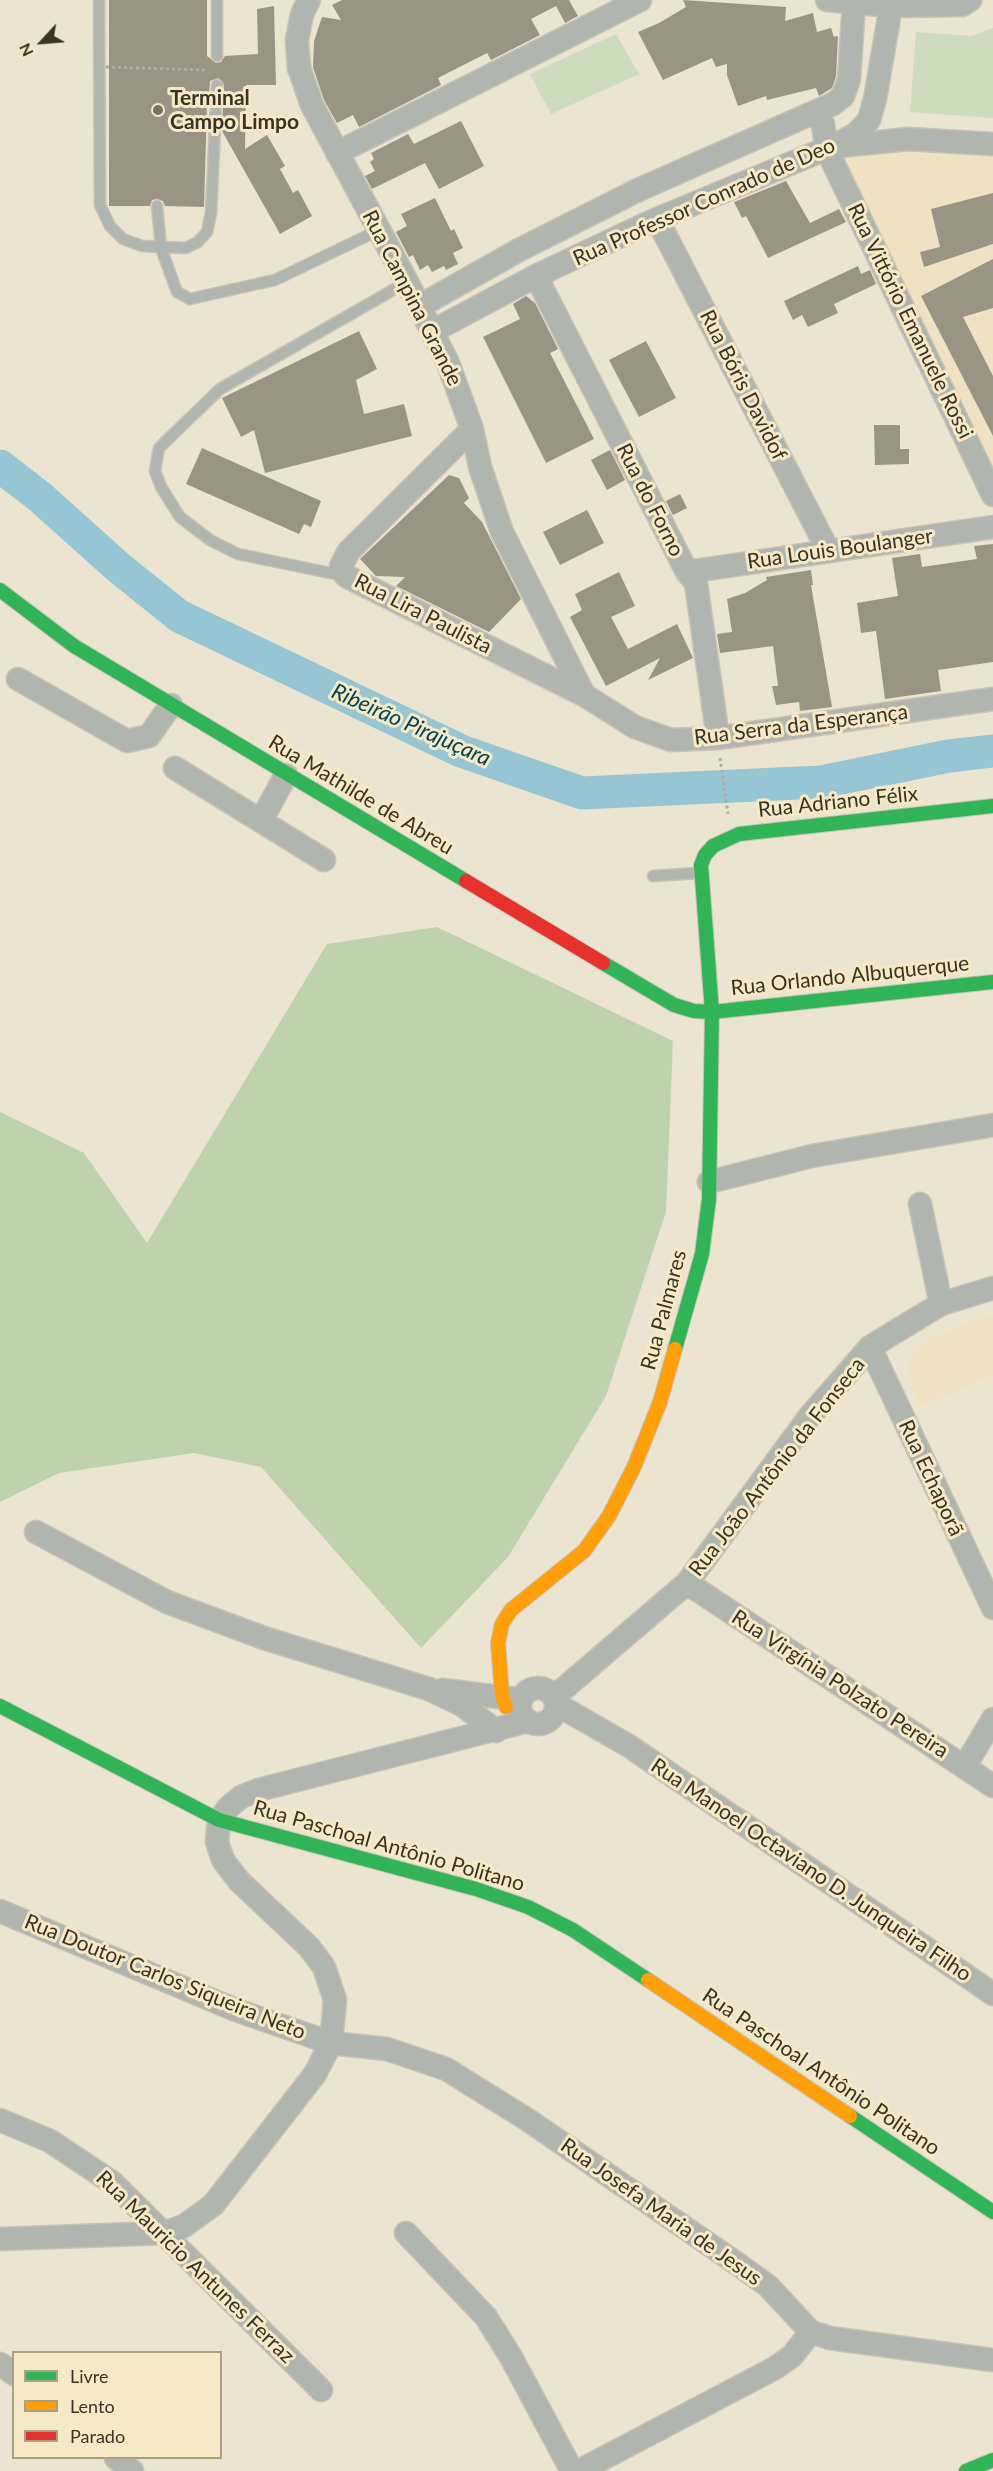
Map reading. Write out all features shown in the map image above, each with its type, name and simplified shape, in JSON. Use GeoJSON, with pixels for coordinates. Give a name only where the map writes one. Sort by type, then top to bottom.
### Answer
{"type":"FeatureCollection","features":[{"type":"Feature","properties":{"kind":"street","name":"Rua Campina Grande"},"geometry":{"type":"LineString","coordinates":[[309,0],[302,14],[297,40],[299,68],[312,105],[433,331],[472,429],[480,467],[502,532],[584,694]]}},
{"type":"Feature","properties":{"kind":"street"},"geometry":{"type":"LineString","coordinates":[[337,153],[640,0]]}},
{"type":"Feature","properties":{"kind":"street"},"geometry":{"type":"LineString","coordinates":[[827,0],[891,6],[962,5],[970,0]]}},
{"type":"Feature","properties":{"kind":"street","name":"Rua Professor Conrado de Deo"},"geometry":{"type":"LineString","coordinates":[[420,306],[519,250],[638,190],[833,104],[843,96],[849,79],[854,2]]}},
{"type":"Feature","properties":{"kind":"street","name":"Rua Professor Conrado de Deo"},"geometry":{"type":"LineString","coordinates":[[433,331],[536,276],[657,219],[857,133],[869,120],[875,99],[891,6]]}},
{"type":"Feature","properties":{"kind":"street","name":"Rua Vittório Emanuele Rossi"},"geometry":{"type":"LineString","coordinates":[[810,114],[823,124],[826,148],[993,495]]}},
{"type":"Feature","properties":{"kind":"street"},"geometry":{"type":"LineString","coordinates":[[826,148],[908,139],[993,144]]}},
{"type":"Feature","properties":{"kind":"street","name":"Rua Bóris Davidof"},"geometry":{"type":"LineString","coordinates":[[657,219],[828,550]]}},
{"type":"Feature","properties":{"kind":"street","name":"Rua do Forno"},"geometry":{"type":"LineString","coordinates":[[536,276],[687,572],[696,583],[719,748]]}},
{"type":"Feature","properties":{"kind":"street","name":"Rua Lira Paulista"},"geometry":{"type":"LineString","coordinates":[[472,429],[349,551],[341,566],[346,576],[584,694]]}},
{"type":"Feature","properties":{"kind":"street","name":"Rua Louis Boulanger"},"geometry":{"type":"LineString","coordinates":[[687,572],[993,527]]}},
{"type":"Feature","properties":{"kind":"street","name":"Rua Mathilde de Abreu"},"geometry":{"type":"LineString","coordinates":[[0,590],[74,646],[674,1005],[694,1011],[712,1012]]}},
{"type":"Feature","properties":{"kind":"street"},"geometry":{"type":"LineString","coordinates":[[18,679],[127,741],[149,736],[171,705]]}},
{"type":"Feature","properties":{"kind":"street","name":"Rua Serra da Esperança"},"geometry":{"type":"LineString","coordinates":[[584,694],[652,734],[671,740],[719,748],[993,699]]}},
{"type":"Feature","properties":{"kind":"street"},"geometry":{"type":"LineString","coordinates":[[175,768],[324,860]]}},
{"type":"Feature","properties":{"kind":"street"},"geometry":{"type":"LineString","coordinates":[[261,821],[286,774]]}},
{"type":"Feature","properties":{"kind":"street","name":"Rua Adriano Félix"},"geometry":{"type":"LineString","coordinates":[[702,869],[713,846],[739,834],[993,806]]}},
{"type":"Feature","properties":{"kind":"street","name":"Rua Palmares"},"geometry":{"type":"LineString","coordinates":[[530,1704],[498,1643],[502,1623],[511,1610],[584,1551],[609,1516],[634,1467],[660,1402],[702,1254],[709,1182],[712,1012],[702,869]]}},
{"type":"Feature","properties":{"kind":"street","name":"Rua Orlando Albuquerque"},"geometry":{"type":"LineString","coordinates":[[712,1012],[777,1007],[993,982]]}},
{"type":"Feature","properties":{"kind":"street"},"geometry":{"type":"LineString","coordinates":[[709,1182],[812,1156],[993,1125]]}},
{"type":"Feature","properties":{"kind":"street"},"geometry":{"type":"LineString","coordinates":[[920,1204],[942,1304]]}},
{"type":"Feature","properties":{"kind":"street","name":"Rua João Antônio da Fonseca"},"geometry":{"type":"LineString","coordinates":[[219,1820],[229,1807],[258,1790],[443,1742],[530,1704],[606,1651],[687,1583],[810,1416],[870,1347],[942,1304],[993,1288]]}},
{"type":"Feature","properties":{"kind":"street","name":"Rua Echaporã"},"geometry":{"type":"LineString","coordinates":[[870,1347],[993,1608]]}},
{"type":"Feature","properties":{"kind":"street","name":"Rua Manoel Octaviano D. Junqueira Filho"},"geometry":{"type":"LineString","coordinates":[[36,1532],[167,1602],[264,1638],[429,1689],[530,1704],[629,1746],[993,1994]]}},
{"type":"Feature","properties":{"kind":"street","name":"Rua Virgínia Polzato Pereira"},"geometry":{"type":"LineString","coordinates":[[687,1583],[993,1786]]}},
{"type":"Feature","properties":{"kind":"street","name":"Rua Manoel Octaviano D. Junqueira Filho"},"geometry":{"type":"LineString","coordinates":[[429,1689],[488,1724]]}},
{"type":"Feature","properties":{"kind":"street","name":"Rua Paschoal Antônio Politano"},"geometry":{"type":"LineString","coordinates":[[0,1706],[219,1820],[476,1889],[528,1907],[573,1930],[993,2212]]}},
{"type":"Feature","properties":{"kind":"street"},"geometry":{"type":"LineString","coordinates":[[965,1766],[993,1719]]}},
{"type":"Feature","properties":{"kind":"street"},"geometry":{"type":"LineString","coordinates":[[0,2239],[164,2233],[184,2226],[213,2205],[315,2074],[331,2043],[335,2000],[324,1967],[309,1947],[239,1881],[223,1860],[217,1842],[219,1820]]}},
{"type":"Feature","properties":{"kind":"street","name":"Rua Doutor Carlos Siqueira Neto"},"geometry":{"type":"LineString","coordinates":[[0,1911],[236,2010],[331,2043]]}},
{"type":"Feature","properties":{"kind":"street","name":"Rua Josefa Maria de Jesus"},"geometry":{"type":"LineString","coordinates":[[331,2043],[387,2049],[446,2069],[528,2120],[739,2265],[768,2286],[811,2332]]}},
{"type":"Feature","properties":{"kind":"street","name":"Rua Mauricio Antunes Ferraz"},"geometry":{"type":"LineString","coordinates":[[0,2121],[50,2141],[113,2183],[321,2390]]}},
{"type":"Feature","properties":{"kind":"street"},"geometry":{"type":"LineString","coordinates":[[406,2233],[486,2317],[511,2357],[572,2471]]}},
{"type":"Feature","properties":{"kind":"street"},"geometry":{"type":"LineString","coordinates":[[579,2471],[775,2368],[792,2356],[811,2332],[830,2338],[993,2360]]}},
{"type":"Feature","properties":{"kind":"street"},"geometry":{"type":"LineString","coordinates":[[118,2459],[132,2471]]}},
{"type":"Feature","properties":{"kind":"street"},"geometry":{"type":"LineString","coordinates":[[966,2471],[993,2460]]}},
{"type":"Feature","properties":{"kind":"lane"},"geometry":{"type":"LineString","coordinates":[[99,0],[100,205],[110,226],[123,239],[142,246],[186,248],[198,242],[207,232],[211,213],[217,85]]}},
{"type":"Feature","properties":{"kind":"lane"},"geometry":{"type":"LineString","coordinates":[[217,0],[217,56]]}},
{"type":"Feature","properties":{"kind":"lane"},"geometry":{"type":"LineString","coordinates":[[157,206],[161,248],[177,292],[190,298],[275,280],[379,230]]}},
{"type":"Feature","properties":{"kind":"lane"},"geometry":{"type":"LineString","coordinates":[[346,576],[238,554],[210,540],[180,517],[160,487],[155,471],[159,448],[220,389],[407,282]]}},
{"type":"Feature","properties":{"kind":"lane"},"geometry":{"type":"LineString","coordinates":[[653,876],[702,869]]}},
{"type":"Feature","properties":{"kind":"path"},"geometry":{"type":"LineString","coordinates":[[106,67],[207,70]]}},
{"type":"Feature","properties":{"kind":"path"},"geometry":{"type":"LineString","coordinates":[[719,748],[729,818]]}},
{"type":"Feature","properties":{"kind":"shaded area"},"geometry":{"type":"Polygon","coordinates":[[[993,142],[993,495],[826,148],[993,142]]]}},
{"type":"Feature","properties":{"kind":"shaded area"},"geometry":{"type":"Polygon","coordinates":[[[993,1317],[993,1376],[919,1407],[907,1368],[913,1354],[929,1339],[972,1320],[993,1317]]]}},
{"type":"Feature","properties":{"kind":"green space"},"geometry":{"type":"Polygon","coordinates":[[[993,28],[993,118],[910,112],[916,32],[972,36],[993,28]]]}},
{"type":"Feature","properties":{"kind":"green space"},"geometry":{"type":"Polygon","coordinates":[[[616,34],[639,74],[551,114],[530,74],[616,34]]]}},
{"type":"Feature","properties":{"kind":"green space"},"geometry":{"type":"Polygon","coordinates":[[[437,927],[673,1041],[666,1211],[606,1396],[508,1557],[421,1648],[261,1467],[194,1453],[59,1473],[0,1502],[0,1112],[84,1153],[147,1243],[327,944],[437,927]]]}},
{"type":"Feature","properties":{"kind":"building","name":"Terminal Campo Limpo"},"geometry":{"type":"Polygon","coordinates":[[[109,0],[207,0],[207,56],[216,63],[221,62],[225,56],[258,54],[257,9],[274,6],[276,85],[246,85],[245,149],[267,135],[285,166],[280,169],[293,193],[298,190],[312,216],[280,234],[222,131],[224,85],[218,78],[210,81],[208,106],[207,104],[204,207],[165,206],[163,201],[157,199],[152,200],[150,206],[109,206],[109,0]]]}},
{"type":"Feature","properties":{"kind":"building"},"geometry":{"type":"Polygon","coordinates":[[[342,0],[569,0],[578,16],[565,23],[556,6],[531,19],[540,35],[491,60],[487,53],[438,78],[441,85],[359,127],[353,115],[337,123],[324,100],[313,67],[314,41],[322,17],[341,20],[332,5],[342,0]]]}},
{"type":"Feature","properties":{"kind":"building"},"geometry":{"type":"Polygon","coordinates":[[[683,0],[786,7],[785,21],[813,13],[817,32],[831,28],[834,37],[838,36],[836,76],[832,88],[819,96],[816,88],[767,100],[766,96],[738,106],[727,75],[727,64],[716,67],[712,58],[663,80],[638,32],[686,7],[683,0]]]}},
{"type":"Feature","properties":{"kind":"building"},"geometry":{"type":"Polygon","coordinates":[[[461,121],[484,166],[439,189],[425,163],[372,189],[365,176],[375,171],[370,162],[374,159],[371,153],[408,134],[414,144],[461,121]]]}},
{"type":"Feature","properties":{"kind":"building"},"geometry":{"type":"Polygon","coordinates":[[[786,181],[810,223],[839,209],[846,222],[768,258],[746,216],[742,218],[734,202],[786,181]]]}},
{"type":"Feature","properties":{"kind":"building"},"geometry":{"type":"Polygon","coordinates":[[[993,193],[993,244],[924,267],[920,252],[940,247],[931,209],[993,193]]]}},
{"type":"Feature","properties":{"kind":"building"},"geometry":{"type":"Polygon","coordinates":[[[435,198],[451,231],[454,229],[463,248],[453,253],[458,264],[446,270],[444,266],[432,272],[428,265],[420,270],[413,255],[409,257],[396,232],[407,226],[401,214],[435,198]]]}},
{"type":"Feature","properties":{"kind":"building"},"geometry":{"type":"Polygon","coordinates":[[[993,259],[993,308],[963,317],[993,376],[993,436],[921,296],[993,259]]]}},
{"type":"Feature","properties":{"kind":"building"},"geometry":{"type":"Polygon","coordinates":[[[858,266],[861,274],[870,270],[876,284],[834,304],[838,313],[808,327],[802,315],[793,320],[784,301],[858,266]]]}},
{"type":"Feature","properties":{"kind":"building"},"geometry":{"type":"Polygon","coordinates":[[[526,296],[535,303],[558,349],[550,353],[594,439],[546,463],[483,337],[520,319],[513,304],[526,296]]]}},
{"type":"Feature","properties":{"kind":"building"},"geometry":{"type":"Polygon","coordinates":[[[359,331],[377,369],[356,380],[364,414],[404,404],[412,436],[265,473],[254,430],[241,437],[222,398],[359,331]]]}},
{"type":"Feature","properties":{"kind":"building"},"geometry":{"type":"Polygon","coordinates":[[[646,341],[676,398],[639,417],[609,360],[646,341]]]}},
{"type":"Feature","properties":{"kind":"building"},"geometry":{"type":"Polygon","coordinates":[[[874,425],[900,425],[900,449],[909,449],[909,464],[875,465],[874,425]]]}},
{"type":"Feature","properties":{"kind":"building"},"geometry":{"type":"Polygon","coordinates":[[[202,448],[321,501],[311,527],[304,524],[299,534],[186,484],[202,448]]]}},
{"type":"Feature","properties":{"kind":"building"},"geometry":{"type":"Polygon","coordinates":[[[610,450],[625,480],[607,490],[591,460],[610,450]]]}},
{"type":"Feature","properties":{"kind":"building"},"geometry":{"type":"Polygon","coordinates":[[[449,475],[459,478],[469,498],[464,503],[482,522],[521,599],[489,632],[396,586],[405,577],[376,576],[360,559],[449,475]]]}},
{"type":"Feature","properties":{"kind":"building"},"geometry":{"type":"Polygon","coordinates":[[[680,494],[687,508],[673,515],[666,501],[680,494]]]}},
{"type":"Feature","properties":{"kind":"building"},"geometry":{"type":"Polygon","coordinates":[[[587,510],[604,543],[560,565],[543,532],[587,510]]]}},
{"type":"Feature","properties":{"kind":"building"},"geometry":{"type":"Polygon","coordinates":[[[993,544],[993,662],[938,670],[941,691],[885,699],[876,631],[861,633],[857,603],[898,596],[892,558],[920,554],[922,567],[977,559],[974,546],[993,544]]]}},
{"type":"Feature","properties":{"kind":"building"},"geometry":{"type":"Polygon","coordinates":[[[811,570],[813,585],[811,585],[832,707],[800,711],[799,702],[776,705],[772,686],[778,686],[773,646],[720,653],[717,634],[732,632],[727,599],[745,593],[767,580],[766,577],[811,570]]]}},
{"type":"Feature","properties":{"kind":"building"},"geometry":{"type":"Polygon","coordinates":[[[619,572],[635,606],[611,617],[628,649],[677,624],[693,658],[648,680],[660,658],[606,686],[570,617],[582,610],[575,594],[619,572]]]}},
{"type":"Feature","properties":{"kind":"waterway","name":"Ribeirão Pirajuçara"},"geometry":{"type":"LineString","coordinates":[[0,466],[40,497],[118,567],[179,616],[461,751],[582,793],[821,782],[949,756],[993,751]]}},
{"type":"Feature","properties":{"kind":"traffic: fast"},"geometry":{"type":"LineString","coordinates":[[0,590],[74,646],[466,881]]}},
{"type":"Feature","properties":{"kind":"traffic: fast"},"geometry":{"type":"LineString","coordinates":[[675,1349],[702,1254],[709,1199],[712,1012],[701,865],[705,855],[713,846],[739,834],[993,806]]}},
{"type":"Feature","properties":{"kind":"traffic: fast"},"geometry":{"type":"LineString","coordinates":[[603,963],[674,1005],[694,1011],[712,1012],[993,982]]}},
{"type":"Feature","properties":{"kind":"traffic: fast"},"geometry":{"type":"LineString","coordinates":[[0,1706],[219,1820],[476,1889],[528,1907],[573,1930],[648,1980]]}},
{"type":"Feature","properties":{"kind":"traffic: fast"},"geometry":{"type":"LineString","coordinates":[[850,2116],[993,2212]]}},
{"type":"Feature","properties":{"kind":"traffic: fast"},"geometry":{"type":"LineString","coordinates":[[966,2471],[993,2460]]}},
{"type":"Feature","properties":{"kind":"traffic: slow"},"geometry":{"type":"LineString","coordinates":[[506,1707],[502,1695],[498,1643],[502,1624],[511,1610],[584,1551],[609,1516],[634,1467],[660,1402],[675,1349]]}},
{"type":"Feature","properties":{"kind":"traffic: slow"},"geometry":{"type":"LineString","coordinates":[[648,1980],[850,2116]]}},
{"type":"Feature","properties":{"kind":"traffic: jam"},"geometry":{"type":"LineString","coordinates":[[466,881],[603,963]]}},
{"type":"Feature","properties":{"kind":"place","name":"Terminal Campo Limpo"},"geometry":{"type":"Point","coordinates":[158,110]}}]}
